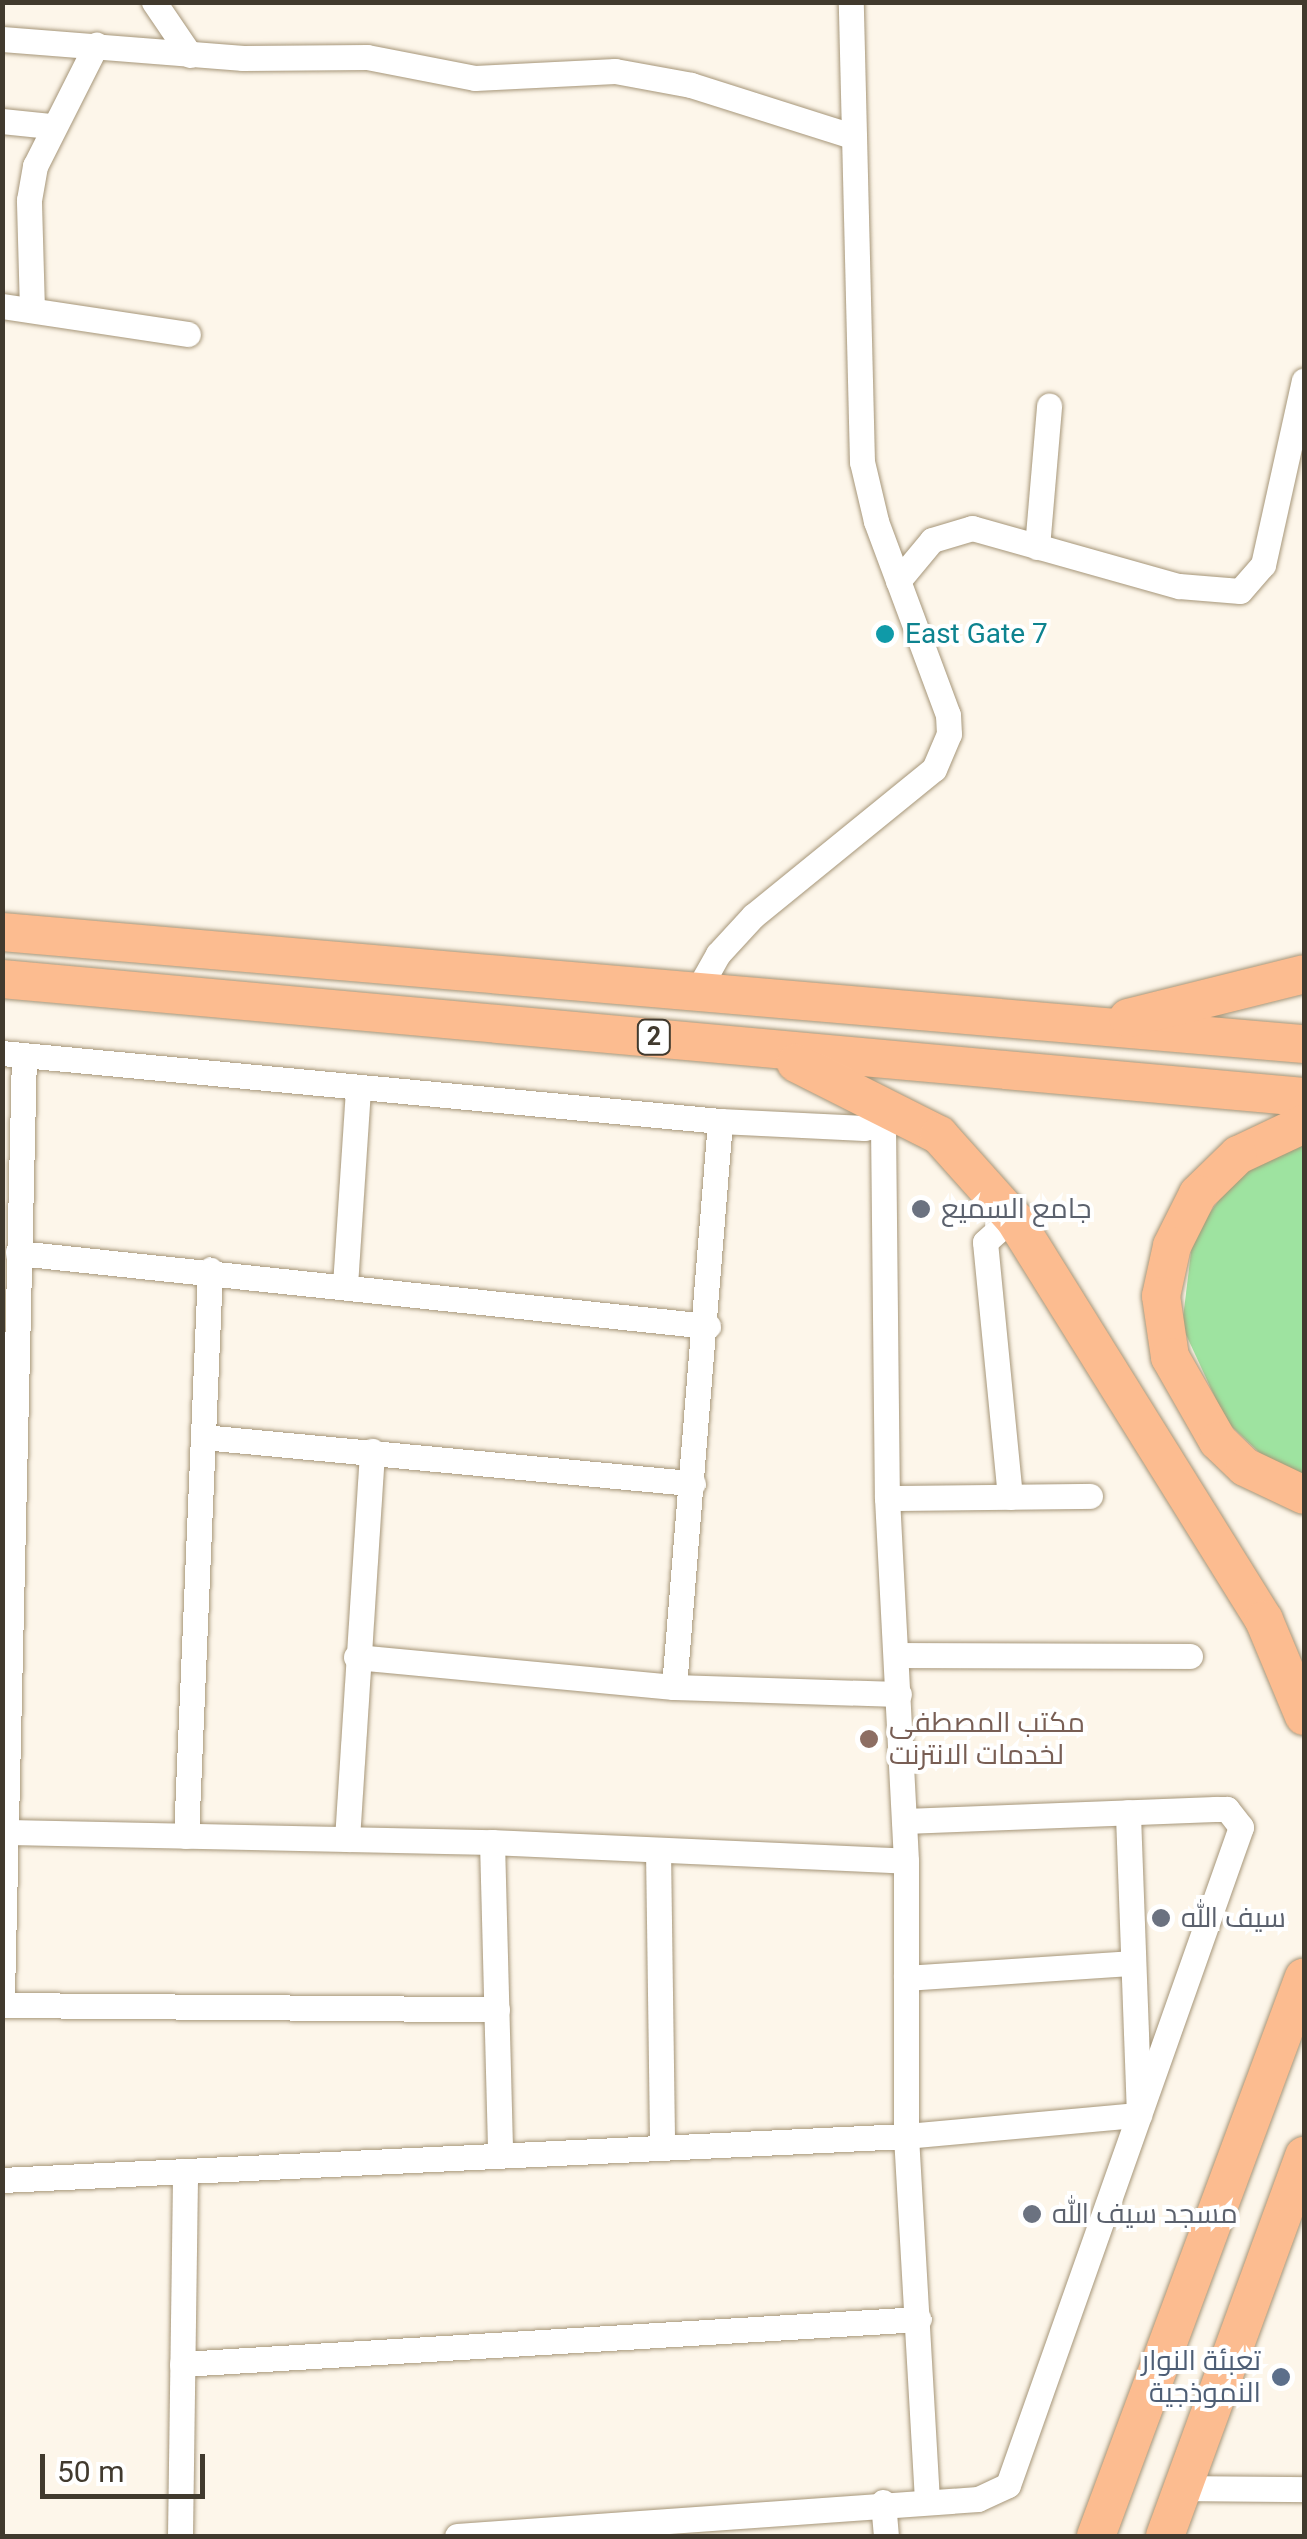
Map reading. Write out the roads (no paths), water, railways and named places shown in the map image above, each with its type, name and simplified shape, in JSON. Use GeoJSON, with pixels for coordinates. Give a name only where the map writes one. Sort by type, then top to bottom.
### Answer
{"type":"FeatureCollection","features":[{"type":"Feature","properties":{"kind":"highway","name":"2"},"geometry":{"type":"LineString","coordinates":[[2,932],[571,976],[696,992],[1304,1044]]}},
{"type":"Feature","properties":{"kind":"highway"},"geometry":{"type":"LineString","coordinates":[[1052,1023],[1152,1015],[1304,974]]}},
{"type":"Feature","properties":{"kind":"highway","name":"2"},"geometry":{"type":"LineString","coordinates":[[2,979],[1304,1097]]}},
{"type":"Feature","properties":{"kind":"highway"},"geometry":{"type":"LineString","coordinates":[[696,1041],[808,1067],[890,1117],[939,1135],[1012,1218],[1255,1604],[1304,1716]]}},
{"type":"Feature","properties":{"kind":"highway"},"geometry":{"type":"LineString","coordinates":[[1304,1124],[1265,1138],[1215,1174],[1172,1246],[1161,1296],[1170,1357],[1218,1441],[1246,1467],[1304,1496]]}},
{"type":"Feature","properties":{"kind":"highway"},"geometry":{"type":"LineString","coordinates":[[1096,2536],[1302,1982]]}},
{"type":"Feature","properties":{"kind":"highway"},"geometry":{"type":"LineString","coordinates":[[1165,2536],[1304,2156]]}},
{"type":"Feature","properties":{"kind":"street"},"geometry":{"type":"LineString","coordinates":[[154,2],[190,54]]}},
{"type":"Feature","properties":{"kind":"street"},"geometry":{"type":"LineString","coordinates":[[696,992],[744,925],[934,770],[944,753],[948,715],[868,492],[859,432],[851,2]]}},
{"type":"Feature","properties":{"kind":"street"},"geometry":{"type":"LineString","coordinates":[[2,38],[190,54],[367,58],[487,78],[568,68],[615,71],[691,85],[852,136]]}},
{"type":"Feature","properties":{"kind":"street"},"geometry":{"type":"LineString","coordinates":[[32,310],[29,200],[50,126],[96,45]]}},
{"type":"Feature","properties":{"kind":"street"},"geometry":{"type":"LineString","coordinates":[[2,121],[50,126]]}},
{"type":"Feature","properties":{"kind":"street"},"geometry":{"type":"LineString","coordinates":[[2,306],[188,334]]}},
{"type":"Feature","properties":{"kind":"street"},"geometry":{"type":"LineString","coordinates":[[898,580],[924,548],[952,530],[982,529],[1222,595],[1248,587],[1263,565],[1304,380]]}},
{"type":"Feature","properties":{"kind":"street"},"geometry":{"type":"LineString","coordinates":[[1037,546],[1048,406]]}},
{"type":"Feature","properties":{"kind":"street"},"geometry":{"type":"LineString","coordinates":[[2,1994],[18,1252],[13,1054],[720,1121],[890,1117],[888,1498],[906,1861],[906,2136],[927,2500]]}},
{"type":"Feature","properties":{"kind":"street"},"geometry":{"type":"LineString","coordinates":[[345,1285],[358,1087]]}},
{"type":"Feature","properties":{"kind":"street"},"geometry":{"type":"LineString","coordinates":[[674,1687],[708,1326],[720,1121]]}},
{"type":"Feature","properties":{"kind":"street"},"geometry":{"type":"LineString","coordinates":[[1010,1497],[985,1242],[1012,1218]]}},
{"type":"Feature","properties":{"kind":"street"},"geometry":{"type":"LineString","coordinates":[[18,1252],[708,1326]]}},
{"type":"Feature","properties":{"kind":"street"},"geometry":{"type":"LineString","coordinates":[[186,1836],[210,1270]]}},
{"type":"Feature","properties":{"kind":"street"},"geometry":{"type":"LineString","coordinates":[[203,1437],[694,1483]]}},
{"type":"Feature","properties":{"kind":"street"},"geometry":{"type":"LineString","coordinates":[[347,1839],[372,1451]]}},
{"type":"Feature","properties":{"kind":"street"},"geometry":{"type":"LineString","coordinates":[[888,1498],[1090,1496]]}},
{"type":"Feature","properties":{"kind":"street"},"geometry":{"type":"LineString","coordinates":[[898,1655],[1190,1656]]}},
{"type":"Feature","properties":{"kind":"street"},"geometry":{"type":"LineString","coordinates":[[356,1657],[674,1687],[899,1694]]}},
{"type":"Feature","properties":{"kind":"street"},"geometry":{"type":"LineString","coordinates":[[457,2536],[883,2502],[991,2498],[1008,2484],[1241,1827],[1227,1809],[904,1821]]}},
{"type":"Feature","properties":{"kind":"street"},"geometry":{"type":"LineString","coordinates":[[1128,1812],[1139,2115]]}},
{"type":"Feature","properties":{"kind":"street"},"geometry":{"type":"LineString","coordinates":[[8,1832],[492,1842],[906,1861]]}},
{"type":"Feature","properties":{"kind":"street"},"geometry":{"type":"LineString","coordinates":[[492,1842],[500,2155]]}},
{"type":"Feature","properties":{"kind":"street"},"geometry":{"type":"LineString","coordinates":[[658,1850],[662,2147]]}},
{"type":"Feature","properties":{"kind":"street"},"geometry":{"type":"LineString","coordinates":[[906,1978],[1133,1962]]}},
{"type":"Feature","properties":{"kind":"street"},"geometry":{"type":"LineString","coordinates":[[2,2004],[496,2009]]}},
{"type":"Feature","properties":{"kind":"street"},"geometry":{"type":"LineString","coordinates":[[2,2180],[906,2136],[1139,2115]]}},
{"type":"Feature","properties":{"kind":"street"},"geometry":{"type":"LineString","coordinates":[[180,2536],[184,2171]]}},
{"type":"Feature","properties":{"kind":"street"},"geometry":{"type":"LineString","coordinates":[[182,2364],[919,2319]]}},
{"type":"Feature","properties":{"kind":"street"},"geometry":{"type":"LineString","coordinates":[[1184,2488],[1304,2489]]}},
{"type":"Feature","properties":{"kind":"street"},"geometry":{"type":"LineString","coordinates":[[883,2502],[886,2536]]}},
{"type":"Feature","properties":{"kind":"place","name":"East Gate 7"},"geometry":{"type":"Point","coordinates":[885,634]}},
{"type":"Feature","properties":{"kind":"place","name":"جامع السميع"},"geometry":{"type":"Point","coordinates":[921,1209]}},
{"type":"Feature","properties":{"kind":"place","name":"مكتب المصطفى لخدمات الانترنت"},"geometry":{"type":"Point","coordinates":[869,1739]}},
{"type":"Feature","properties":{"kind":"place","name":"سيف الله"},"geometry":{"type":"Point","coordinates":[1161,1918]}},
{"type":"Feature","properties":{"kind":"place","name":"مسجد سيف الله"},"geometry":{"type":"Point","coordinates":[1032,2214]}},
{"type":"Feature","properties":{"kind":"place","name":"تعبئة النوار النموذجية"},"geometry":{"type":"Point","coordinates":[1281,2377]}}]}
